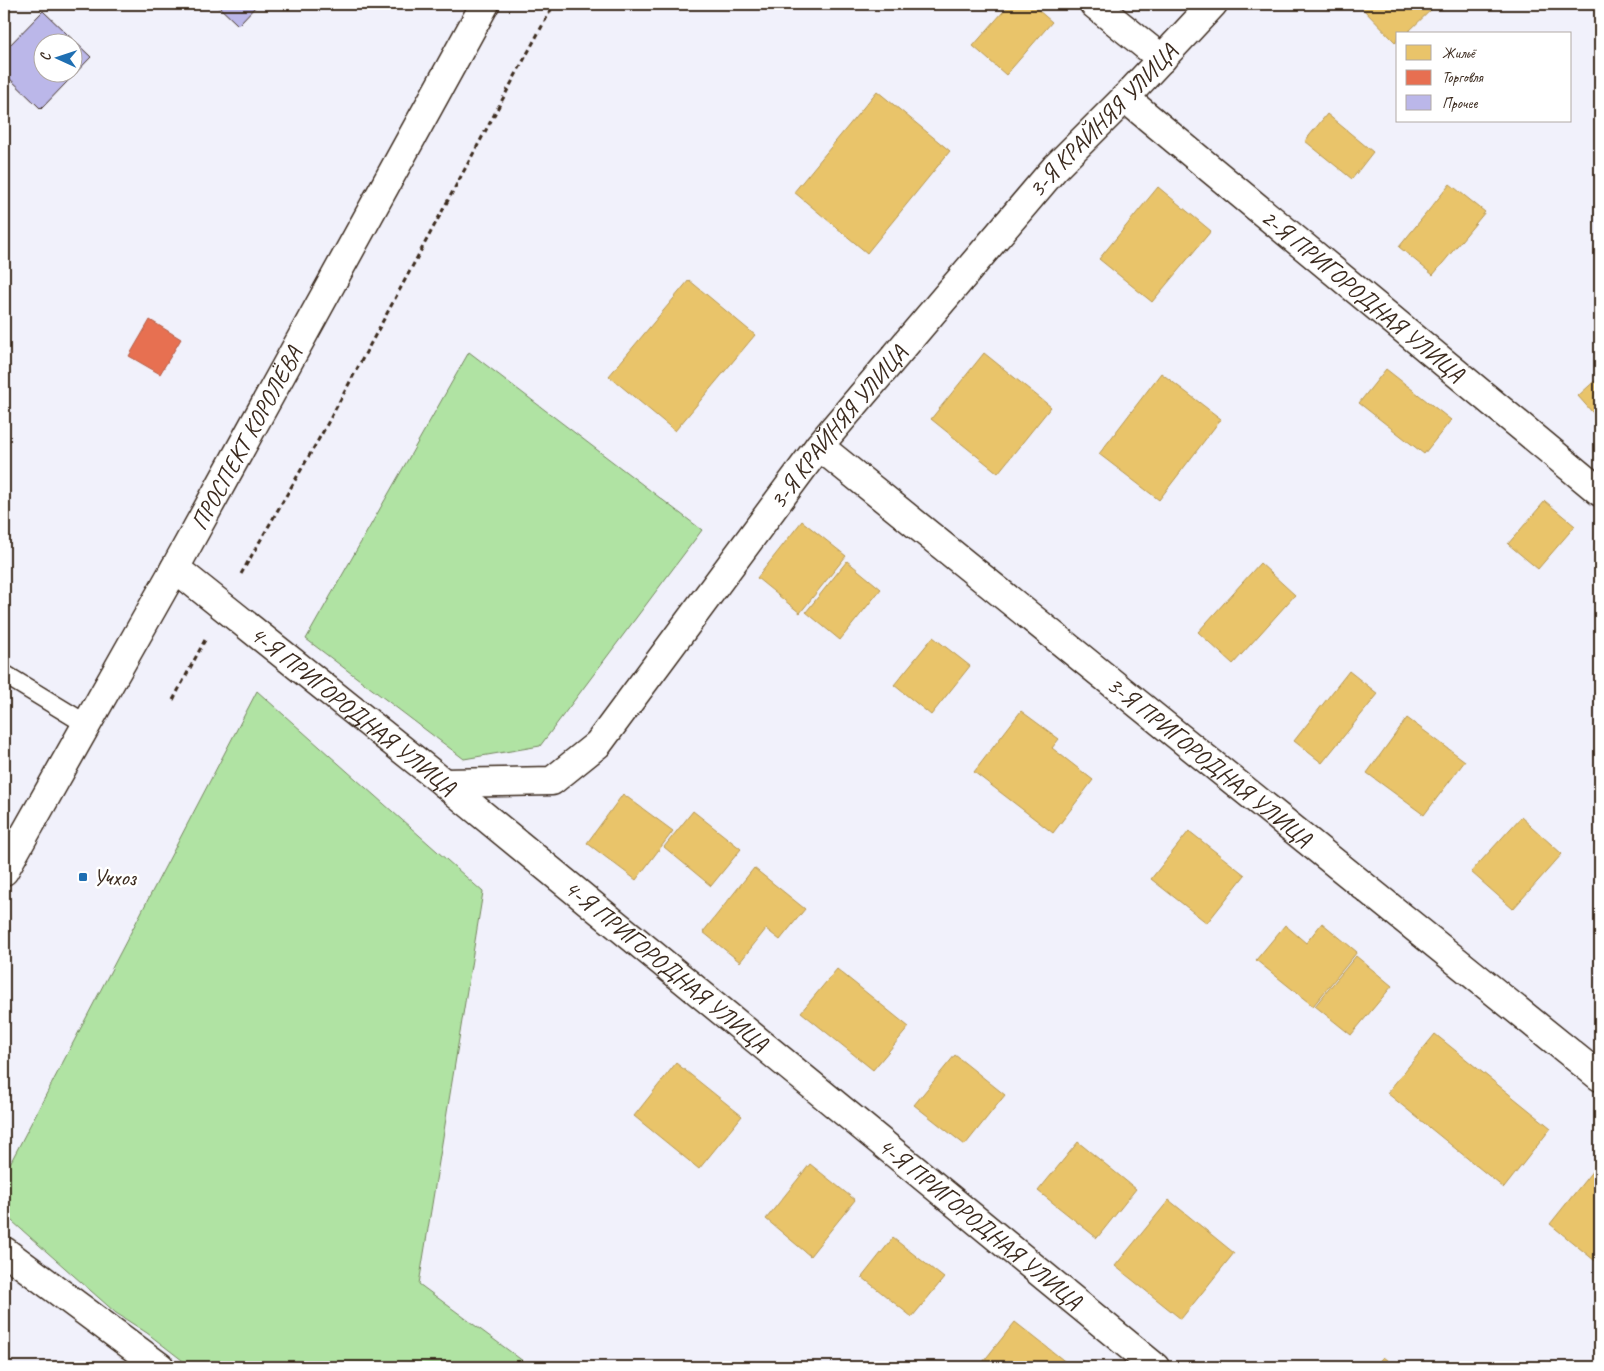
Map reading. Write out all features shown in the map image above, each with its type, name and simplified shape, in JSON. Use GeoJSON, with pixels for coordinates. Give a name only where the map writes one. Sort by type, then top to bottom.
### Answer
{"type":"FeatureCollection","features":[{"type":"Feature","properties":{"kind":"street","name":"ПРОСПЕКТ КОРОЛЁВА"},"geometry":{"type":"LineString","coordinates":[[4,871],[175,568],[486,4]]}},
{"type":"Feature","properties":{"kind":"street"},"geometry":{"type":"LineString","coordinates":[[1094,4],[1162,59]]}},
{"type":"Feature","properties":{"kind":"street","name":"3-Я КРАЙНЯЯ УЛИЦА"},"geometry":{"type":"LineString","coordinates":[[444,783],[552,781],[598,744],[819,446],[1055,168],[1125,98],[1213,4]]}},
{"type":"Feature","properties":{"kind":"street","name":"2-Я ПРИГОРОДНАЯ УЛИЦА"},"geometry":{"type":"LineString","coordinates":[[1125,98],[1600,492]]}},
{"type":"Feature","properties":{"kind":"street","name":"3-Я ПРИГОРОДНАЯ УЛИЦА"},"geometry":{"type":"LineString","coordinates":[[819,446],[1600,1077]]}},
{"type":"Feature","properties":{"kind":"street","name":"4-Я ПРИГОРОДНАЯ УЛИЦА"},"geometry":{"type":"LineString","coordinates":[[175,568],[444,783],[1155,1367]]}},
{"type":"Feature","properties":{"kind":"street"},"geometry":{"type":"LineString","coordinates":[[4,1251],[160,1367]]}},
{"type":"Feature","properties":{"kind":"lane"},"geometry":{"type":"LineString","coordinates":[[4,674],[86,724]]}},
{"type":"Feature","properties":{"kind":"path"},"geometry":{"type":"LineString","coordinates":[[173,700],[223,605],[324,430],[554,4]]}},
{"type":"Feature","properties":{"kind":"green space"},"geometry":{"type":"Polygon","coordinates":[[[469,352],[702,530],[540,746],[464,759],[306,639],[469,352]]]}},
{"type":"Feature","properties":{"kind":"green space"},"geometry":{"type":"Polygon","coordinates":[[[257,691],[483,892],[419,1284],[531,1367],[191,1367],[147,1333],[116,1313],[4,1214],[4,1175],[257,691]]]}},
{"type":"Feature","properties":{"kind":"building: Жильё"},"geometry":{"type":"Polygon","coordinates":[[[1010,4],[1031,4],[1052,22],[1006,75],[973,46],[1010,4]]]}},
{"type":"Feature","properties":{"kind":"building: Жильё"},"geometry":{"type":"Polygon","coordinates":[[[1358,4],[1437,4],[1408,32],[1396,32],[1396,43],[1358,4]]]}},
{"type":"Feature","properties":{"kind":"building: Жильё"},"geometry":{"type":"Polygon","coordinates":[[[877,91],[950,151],[867,253],[794,192],[877,91]]]}},
{"type":"Feature","properties":{"kind":"building: Жильё"},"geometry":{"type":"Polygon","coordinates":[[[1327,114],[1373,152],[1352,179],[1305,141],[1327,114]]]}},
{"type":"Feature","properties":{"kind":"building: Жильё"},"geometry":{"type":"Polygon","coordinates":[[[1450,184],[1485,212],[1433,275],[1399,247],[1450,184]]]}},
{"type":"Feature","properties":{"kind":"building: Жильё"},"geometry":{"type":"Polygon","coordinates":[[[1158,187],[1211,231],[1152,302],[1099,259],[1158,187]]]}},
{"type":"Feature","properties":{"kind":"building: Жильё"},"geometry":{"type":"Polygon","coordinates":[[[689,280],[755,335],[675,431],[609,376],[689,280]]]}},
{"type":"Feature","properties":{"kind":"building: Жильё"},"geometry":{"type":"Polygon","coordinates":[[[984,353],[1051,407],[998,473],[931,419],[984,353]]]}},
{"type":"Feature","properties":{"kind":"building: Жильё"},"geometry":{"type":"Polygon","coordinates":[[[1386,369],[1451,420],[1424,454],[1359,403],[1386,369]]]}},
{"type":"Feature","properties":{"kind":"building: Жильё"},"geometry":{"type":"Polygon","coordinates":[[[1161,373],[1221,419],[1159,500],[1099,454],[1161,373]]]}},
{"type":"Feature","properties":{"kind":"building: Жильё"},"geometry":{"type":"Polygon","coordinates":[[[1600,376],[1600,421],[1578,396],[1600,376]]]}},
{"type":"Feature","properties":{"kind":"building: Жильё"},"geometry":{"type":"Polygon","coordinates":[[[1545,501],[1575,526],[1538,569],[1508,544],[1545,501]]]}},
{"type":"Feature","properties":{"kind":"building: Жильё"},"geometry":{"type":"Polygon","coordinates":[[[802,521],[846,556],[800,613],[757,578],[802,521]]]}},
{"type":"Feature","properties":{"kind":"building: Жильё"},"geometry":{"type":"Polygon","coordinates":[[[847,561],[881,589],[840,640],[806,612],[847,561]]]}},
{"type":"Feature","properties":{"kind":"building: Жильё"},"geometry":{"type":"Polygon","coordinates":[[[1260,563],[1295,595],[1233,664],[1198,632],[1260,563]]]}},
{"type":"Feature","properties":{"kind":"building: Жильё"},"geometry":{"type":"Polygon","coordinates":[[[933,637],[970,666],[931,715],[894,685],[933,637]]]}},
{"type":"Feature","properties":{"kind":"building: Жильё"},"geometry":{"type":"Polygon","coordinates":[[[1349,671],[1378,694],[1322,763],[1294,741],[1349,671]]]}},
{"type":"Feature","properties":{"kind":"building: Жильё"},"geometry":{"type":"Polygon","coordinates":[[[1021,711],[1059,739],[1052,748],[1093,780],[1053,833],[974,772],[1021,711]]]}},
{"type":"Feature","properties":{"kind":"building: Жильё"},"geometry":{"type":"Polygon","coordinates":[[[1407,718],[1465,761],[1424,815],[1367,773],[1407,718]]]}},
{"type":"Feature","properties":{"kind":"building: Жильё"},"geometry":{"type":"Polygon","coordinates":[[[623,794],[673,831],[636,880],[587,843],[623,794]]]}},
{"type":"Feature","properties":{"kind":"building: Жильё"},"geometry":{"type":"Polygon","coordinates":[[[693,811],[741,849],[711,886],[664,847],[693,811]]]}},
{"type":"Feature","properties":{"kind":"building: Жильё"},"geometry":{"type":"Polygon","coordinates":[[[1521,817],[1562,854],[1513,909],[1471,872],[1521,817]]]}},
{"type":"Feature","properties":{"kind":"building: Жильё"},"geometry":{"type":"Polygon","coordinates":[[[1189,831],[1245,875],[1207,923],[1151,879],[1189,831]]]}},
{"type":"Feature","properties":{"kind":"building: Жильё"},"geometry":{"type":"Polygon","coordinates":[[[754,868],[805,909],[780,940],[766,929],[740,962],[703,932],[754,868]]]}},
{"type":"Feature","properties":{"kind":"building: Жильё"},"geometry":{"type":"Polygon","coordinates":[[[1322,923],[1357,952],[1313,1006],[1256,960],[1285,925],[1306,943],[1322,923]]]}},
{"type":"Feature","properties":{"kind":"building: Жильё"},"geometry":{"type":"Polygon","coordinates":[[[1356,956],[1392,986],[1351,1035],[1315,1006],[1356,956]]]}},
{"type":"Feature","properties":{"kind":"building: Жильё"},"geometry":{"type":"Polygon","coordinates":[[[837,969],[909,1027],[873,1070],[801,1012],[837,969]]]}},
{"type":"Feature","properties":{"kind":"building: Жильё"},"geometry":{"type":"Polygon","coordinates":[[[1435,1034],[1551,1128],[1504,1188],[1387,1093],[1435,1034]]]}},
{"type":"Feature","properties":{"kind":"building: Жильё"},"geometry":{"type":"Polygon","coordinates":[[[955,1055],[1005,1095],[965,1145],[914,1105],[955,1055]]]}},
{"type":"Feature","properties":{"kind":"building: Жильё"},"geometry":{"type":"Polygon","coordinates":[[[676,1063],[742,1116],[699,1169],[634,1116],[676,1063]]]}},
{"type":"Feature","properties":{"kind":"building: Жильё"},"geometry":{"type":"Polygon","coordinates":[[[1078,1142],[1136,1189],[1097,1238],[1038,1191],[1078,1142]]]}},
{"type":"Feature","properties":{"kind":"building: Жильё"},"geometry":{"type":"Polygon","coordinates":[[[810,1164],[855,1200],[810,1256],[766,1219],[810,1164]]]}},
{"type":"Feature","properties":{"kind":"building: Жильё"},"geometry":{"type":"Polygon","coordinates":[[[1594,1169],[1600,1174],[1600,1265],[1550,1224],[1594,1169]]]}},
{"type":"Feature","properties":{"kind":"building: Жильё"},"geometry":{"type":"Polygon","coordinates":[[[1169,1200],[1234,1253],[1181,1319],[1115,1266],[1169,1200]]]}},
{"type":"Feature","properties":{"kind":"building: Жильё"},"geometry":{"type":"Polygon","coordinates":[[[893,1238],[944,1278],[912,1317],[862,1277],[893,1238]]]}},
{"type":"Feature","properties":{"kind":"building: Жильё"},"geometry":{"type":"Polygon","coordinates":[[[1015,1322],[1072,1367],[979,1367],[1015,1322]]]}},
{"type":"Feature","properties":{"kind":"building: Жильё"},"geometry":{"type":"Polygon","coordinates":[[[1383,1357],[1396,1367],[1374,1367],[1383,1357]]]}},
{"type":"Feature","properties":{"kind":"building: Торговля"},"geometry":{"type":"Polygon","coordinates":[[[150,320],[181,339],[160,374],[129,356],[150,320]]]}},
{"type":"Feature","properties":{"kind":"building: Прочее"},"geometry":{"type":"Polygon","coordinates":[[[216,4],[258,4],[238,25],[216,4]]]}},
{"type":"Feature","properties":{"kind":"building: Прочее"},"geometry":{"type":"Polygon","coordinates":[[[43,11],[65,32],[32,32],[32,82],[67,82],[41,109],[4,73],[4,51],[43,11]]]}},
{"type":"Feature","properties":{"kind":"building: Прочее"},"geometry":{"type":"Polygon","coordinates":[[[82,48],[91,57],[82,66],[82,48]]]}},
{"type":"Feature","properties":{"kind":"place","name":"Учхоз"},"geometry":{"type":"Point","coordinates":[83,877]}}]}
